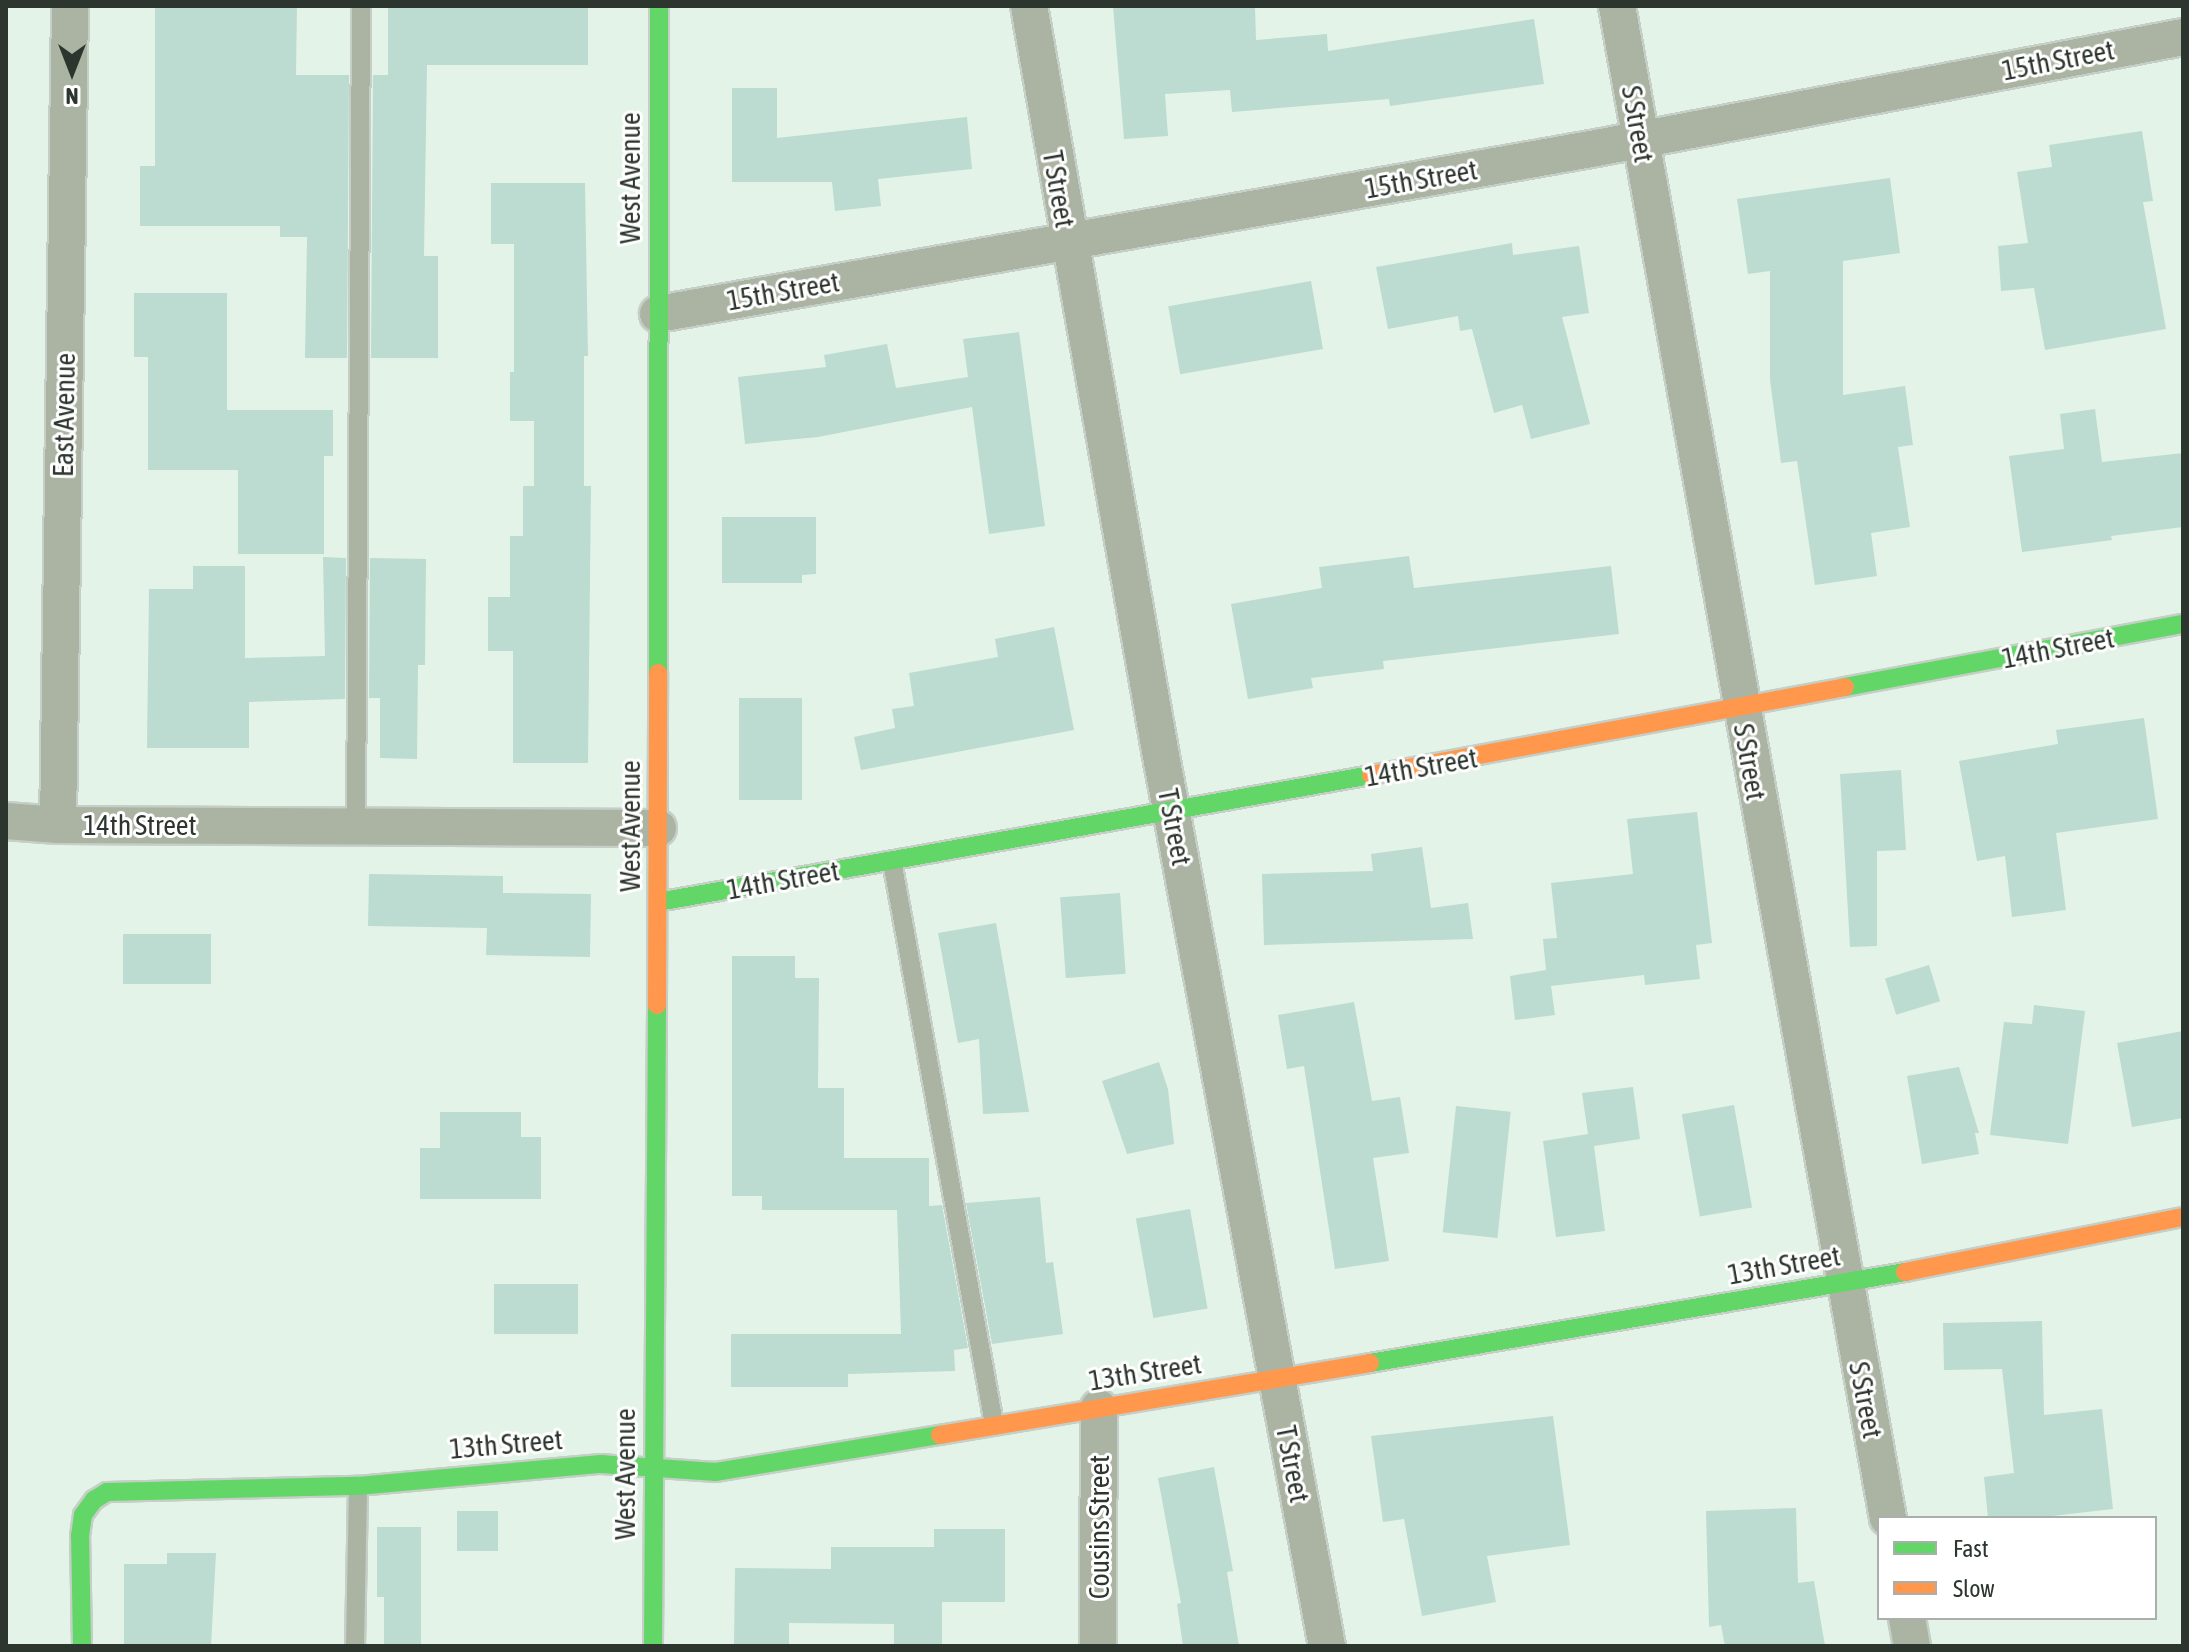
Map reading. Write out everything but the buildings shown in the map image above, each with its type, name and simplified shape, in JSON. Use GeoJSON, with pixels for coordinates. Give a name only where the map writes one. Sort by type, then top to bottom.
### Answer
{"type":"FeatureCollection","features":[{"type":"Feature","properties":{"kind":"street","name":"East Avenue"},"geometry":{"type":"LineString","coordinates":[[58,825],[70,6]]}},
{"type":"Feature","properties":{"kind":"street","name":"West Avenue"},"geometry":{"type":"LineString","coordinates":[[653,1646],[659,6]]}},
{"type":"Feature","properties":{"kind":"street","name":"T Street"},"geometry":{"type":"LineString","coordinates":[[1029,6],[1068,241],[1327,1646]]}},
{"type":"Feature","properties":{"kind":"street","name":"S Street"},"geometry":{"type":"LineString","coordinates":[[1617,6],[1740,708],[1888,1516]]}},
{"type":"Feature","properties":{"kind":"street","name":"15th Street"},"geometry":{"type":"LineString","coordinates":[[658,314],[1641,139],[2183,37]]}},
{"type":"Feature","properties":{"kind":"street","name":"14th Street"},"geometry":{"type":"LineString","coordinates":[[658,902],[1173,812],[2183,624]]}},
{"type":"Feature","properties":{"kind":"street","name":"14th Street"},"geometry":{"type":"LineString","coordinates":[[6,821],[58,825],[658,828]]}},
{"type":"Feature","properties":{"kind":"street","name":"13th Street"},"geometry":{"type":"LineString","coordinates":[[82,1646],[80,1536],[83,1515],[94,1500],[107,1492],[358,1486],[601,1464],[716,1472],[1844,1284],[2183,1217]]}},
{"type":"Feature","properties":{"kind":"street","name":"Cousins Street"},"geometry":{"type":"LineString","coordinates":[[1098,1646],[1099,1408]]}},
{"type":"Feature","properties":{"kind":"street"},"geometry":{"type":"LineString","coordinates":[[1907,1620],[1912,1646]]}},
{"type":"Feature","properties":{"kind":"lane"},"geometry":{"type":"LineString","coordinates":[[356,826],[361,6]]}},
{"type":"Feature","properties":{"kind":"lane"},"geometry":{"type":"LineString","coordinates":[[892,861],[994,1424]]}},
{"type":"Feature","properties":{"kind":"lane"},"geometry":{"type":"LineString","coordinates":[[355,1646],[358,1486]]}},
{"type":"Feature","properties":{"kind":"traffic: fast"},"geometry":{"type":"LineString","coordinates":[[658,673],[659,6]]}},
{"type":"Feature","properties":{"kind":"traffic: fast"},"geometry":{"type":"LineString","coordinates":[[1845,687],[2183,624]]}},
{"type":"Feature","properties":{"kind":"traffic: fast"},"geometry":{"type":"LineString","coordinates":[[658,902],[1371,775]]}},
{"type":"Feature","properties":{"kind":"traffic: fast"},"geometry":{"type":"LineString","coordinates":[[653,1646],[657,1005]]}},
{"type":"Feature","properties":{"kind":"traffic: fast"},"geometry":{"type":"LineString","coordinates":[[1370,1363],[1905,1272]]}},
{"type":"Feature","properties":{"kind":"traffic: fast"},"geometry":{"type":"LineString","coordinates":[[82,1646],[80,1536],[83,1515],[94,1500],[107,1492],[358,1486],[601,1464],[716,1472],[940,1435]]}},
{"type":"Feature","properties":{"kind":"traffic: slow"},"geometry":{"type":"LineString","coordinates":[[657,1005],[658,673]]}},
{"type":"Feature","properties":{"kind":"traffic: slow"},"geometry":{"type":"LineString","coordinates":[[1371,775],[1845,687]]}},
{"type":"Feature","properties":{"kind":"traffic: slow"},"geometry":{"type":"LineString","coordinates":[[1905,1272],[2183,1217]]}},
{"type":"Feature","properties":{"kind":"traffic: slow"},"geometry":{"type":"LineString","coordinates":[[940,1435],[1370,1363]]}}]}
